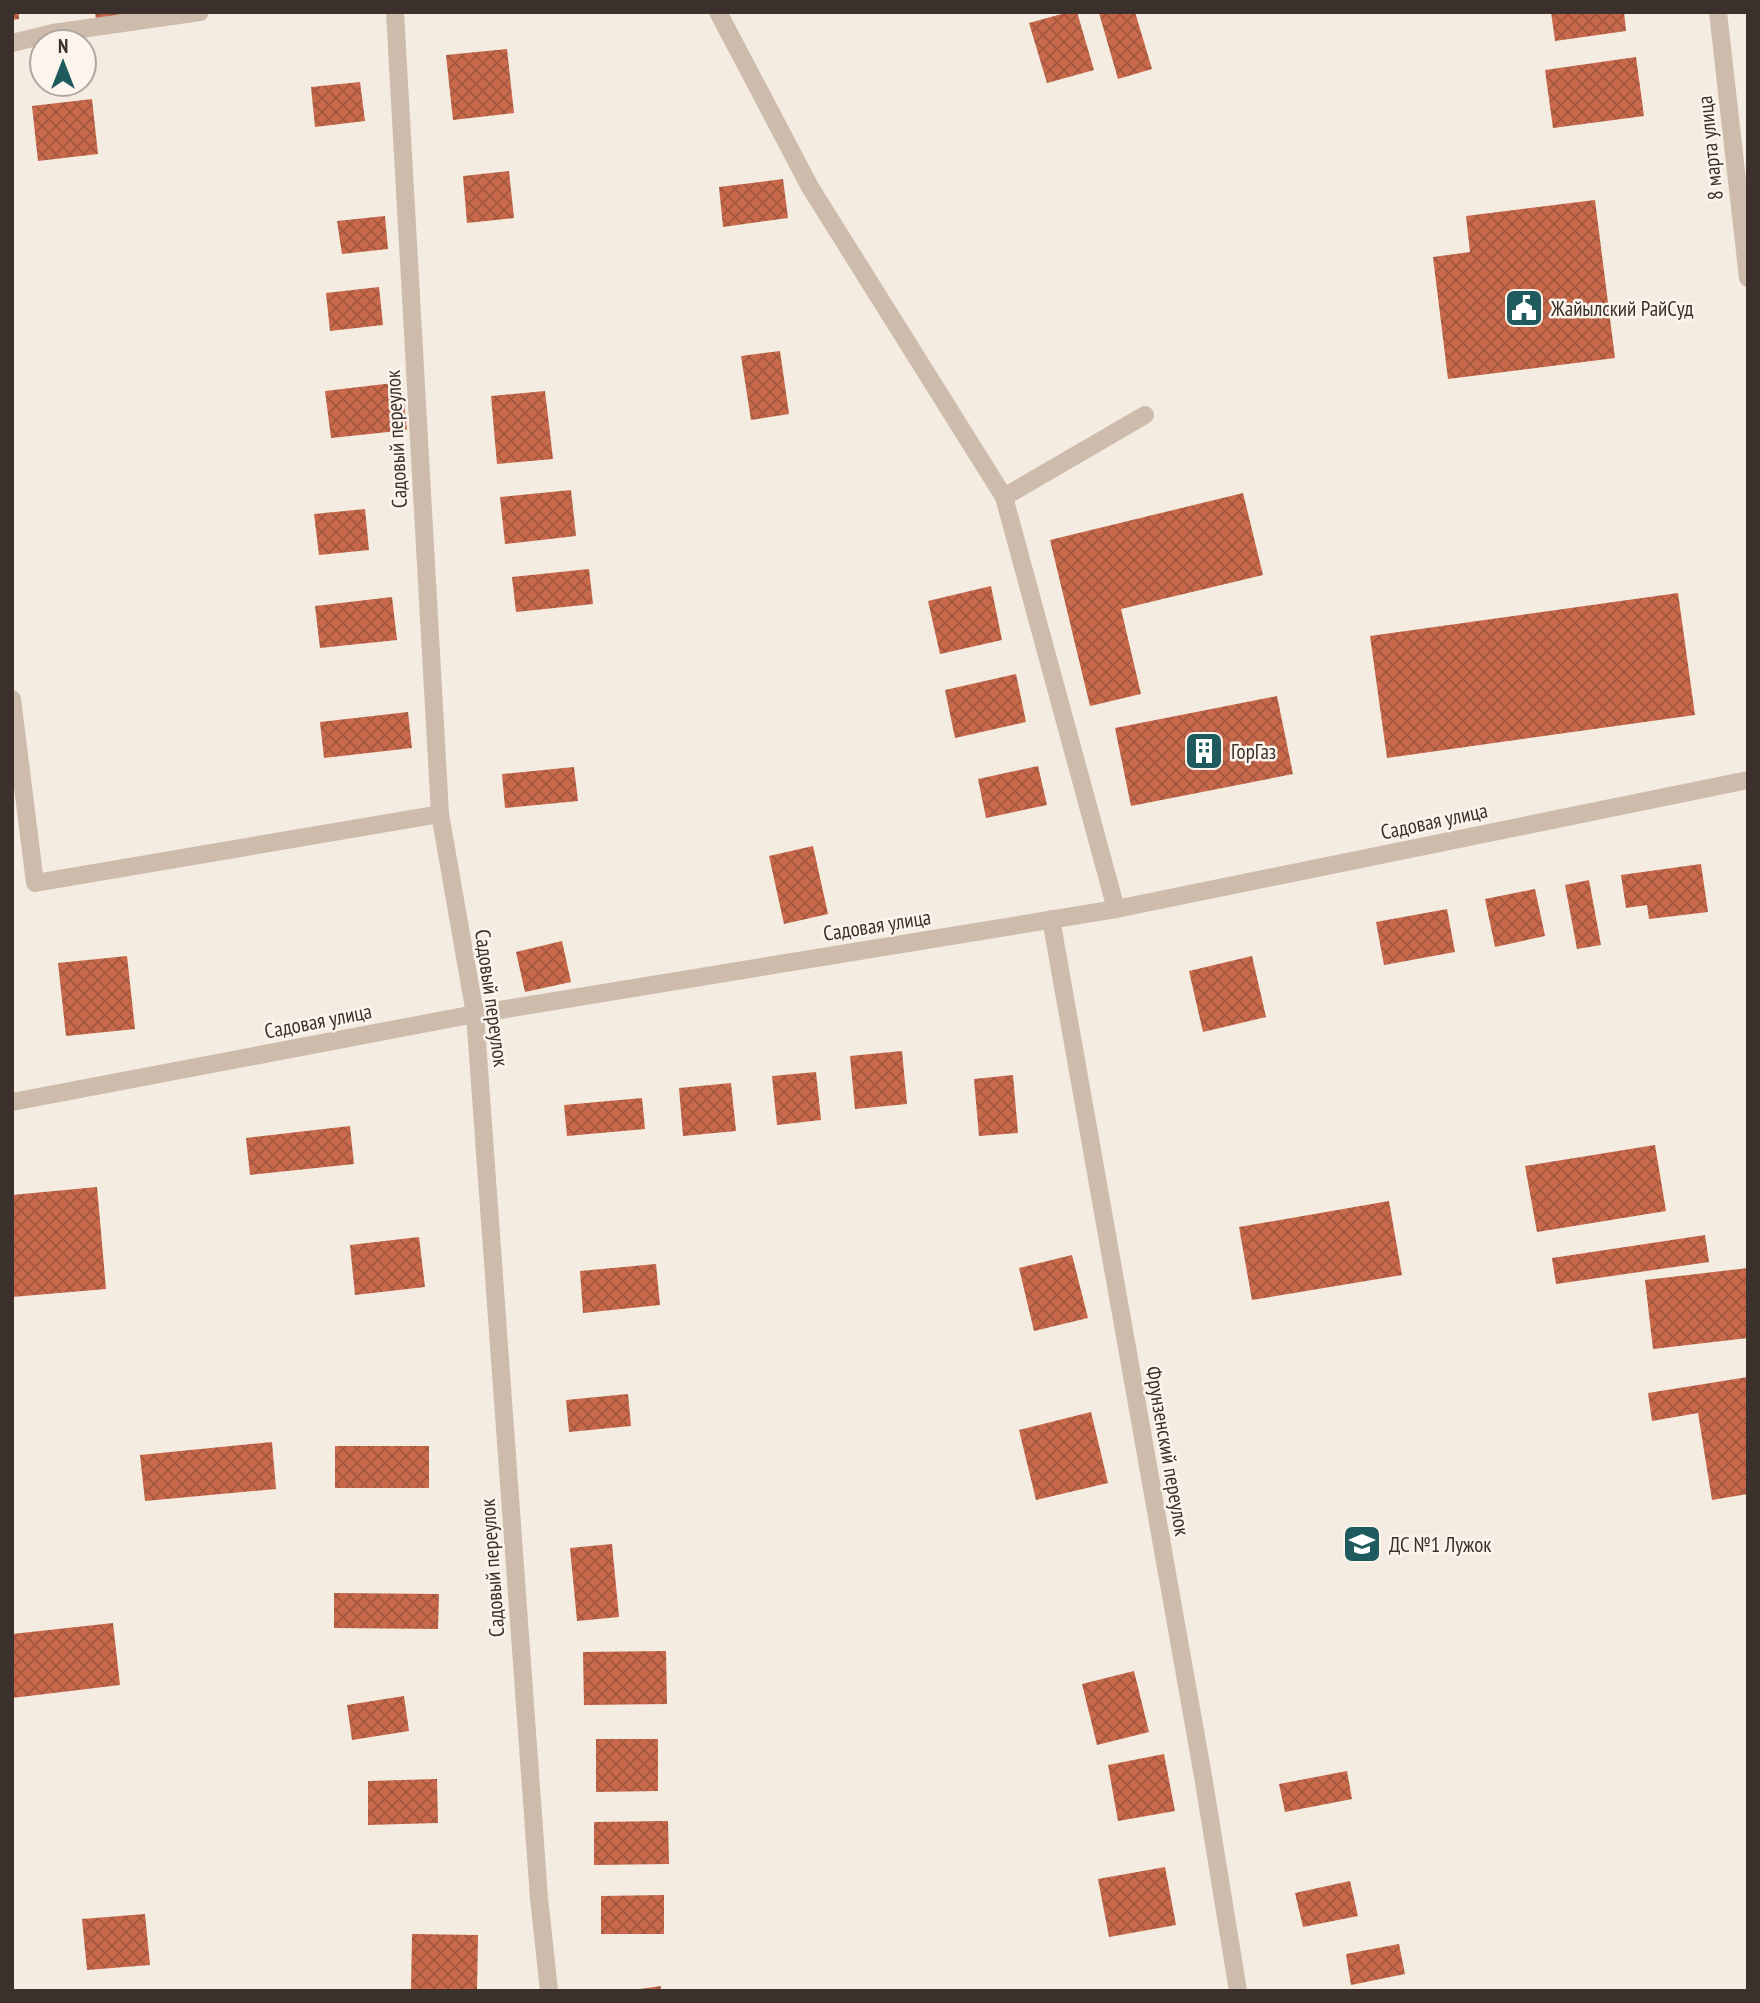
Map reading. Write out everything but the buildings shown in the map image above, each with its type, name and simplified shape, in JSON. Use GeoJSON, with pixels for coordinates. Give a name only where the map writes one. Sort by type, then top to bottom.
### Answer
{"type":"FeatureCollection","features":[{"type":"Feature","properties":{"kind":"street"},"geometry":{"type":"LineString","coordinates":[[12,43],[53,33],[200,12]]}},
{"type":"Feature","properties":{"kind":"street","name":"Садовый переулок"},"geometry":{"type":"LineString","coordinates":[[395,12],[440,814],[475,1014],[538,1884],[549,1991]]}},
{"type":"Feature","properties":{"kind":"street"},"geometry":{"type":"LineString","coordinates":[[718,12],[810,187],[1004,497],[1116,909]]}},
{"type":"Feature","properties":{"kind":"street","name":"8 марта улица"},"geometry":{"type":"LineString","coordinates":[[1718,12],[1748,278]]}},
{"type":"Feature","properties":{"kind":"street"},"geometry":{"type":"LineString","coordinates":[[1004,497],[1144,415]]}},
{"type":"Feature","properties":{"kind":"street"},"geometry":{"type":"LineString","coordinates":[[12,699],[35,883],[440,814]]}},
{"type":"Feature","properties":{"kind":"street","name":"Садовая улица"},"geometry":{"type":"LineString","coordinates":[[12,1102],[475,1014],[1116,909],[1748,780]]}},
{"type":"Feature","properties":{"kind":"street","name":"Фрунзенский переулок"},"geometry":{"type":"LineString","coordinates":[[1051,919],[1238,1991]]}},
{"type":"Feature","properties":{"kind":"place","name":"Жайылский РайСуд"},"geometry":{"type":"Point","coordinates":[1524,308]}},
{"type":"Feature","properties":{"kind":"place","name":"ГорГаз"},"geometry":{"type":"Point","coordinates":[1204,751]}},
{"type":"Feature","properties":{"kind":"place","name":"ДС №1 Лужок"},"geometry":{"type":"Point","coordinates":[1362,1544]}}]}
